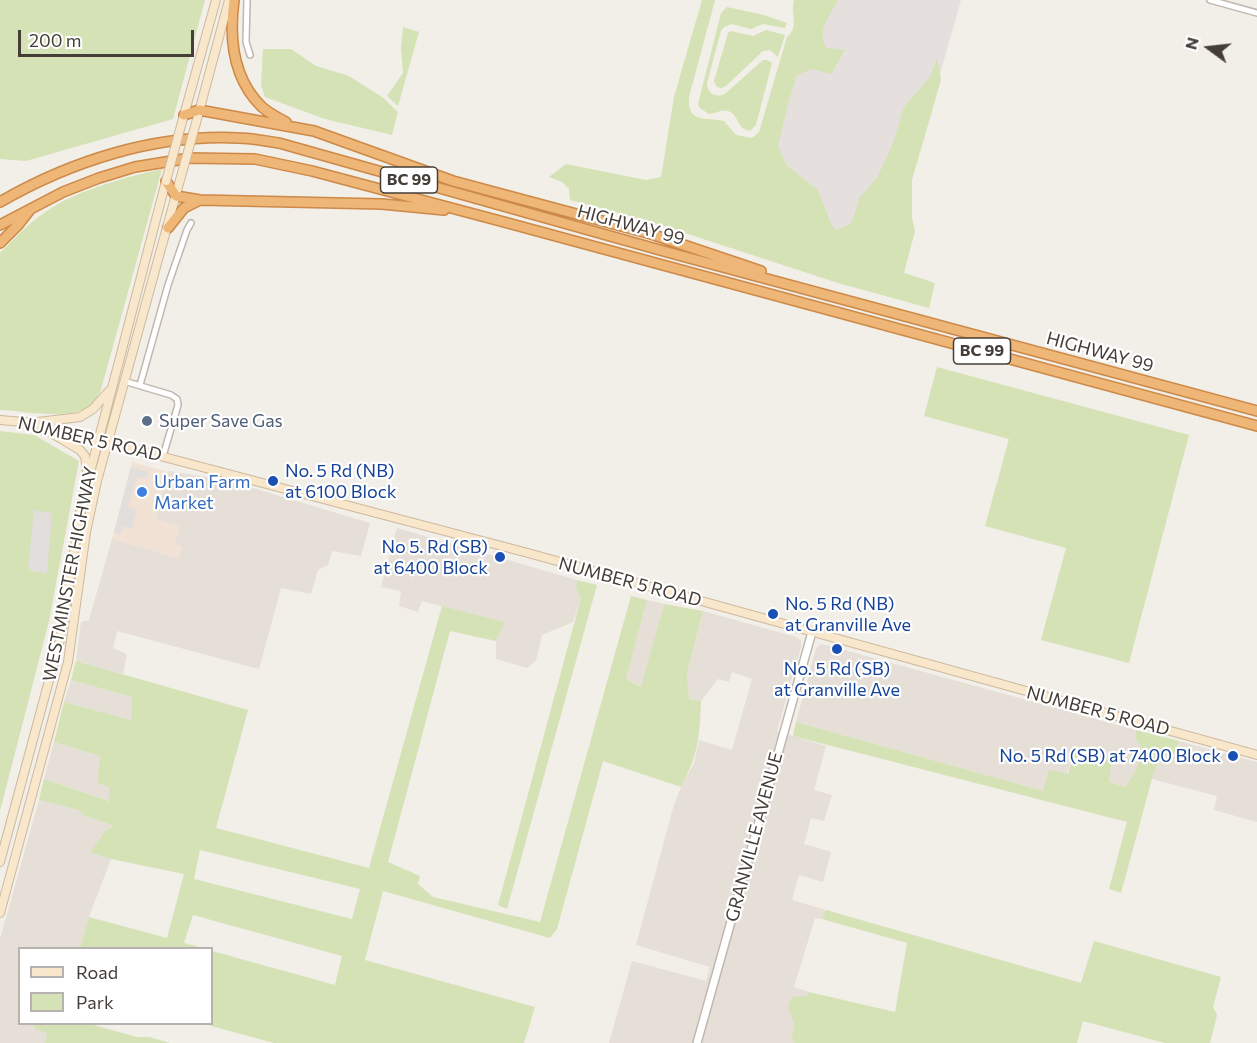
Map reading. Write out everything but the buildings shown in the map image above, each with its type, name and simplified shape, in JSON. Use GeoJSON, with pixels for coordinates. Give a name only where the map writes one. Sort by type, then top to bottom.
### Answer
{"type":"FeatureCollection","features":[{"type":"Feature","properties":{"kind":"highway"},"geometry":{"type":"LineString","coordinates":[[234,0],[233,47],[240,77],[264,109],[291,125]]}},
{"type":"Feature","properties":{"kind":"highway"},"geometry":{"type":"LineString","coordinates":[[183,120],[200,110],[291,125],[342,139],[453,181],[651,234],[759,270],[791,284]]}},
{"type":"Feature","properties":{"kind":"highway","name":"HIGHWAY 99"},"geometry":{"type":"LineString","coordinates":[[0,201],[88,161],[128,149],[190,139],[240,138],[279,143],[644,245],[1257,411]]}},
{"type":"Feature","properties":{"kind":"highway","name":"HIGHWAY 99"},"geometry":{"type":"LineString","coordinates":[[0,225],[63,192],[135,167],[190,158],[255,159],[312,171],[462,210],[1257,426]]}},
{"type":"Feature","properties":{"kind":"highway"},"geometry":{"type":"LineString","coordinates":[[166,181],[176,196],[200,200],[382,204],[462,210]]}},
{"type":"Feature","properties":{"kind":"highway"},"geometry":{"type":"LineString","coordinates":[[168,228],[184,208],[200,200]]}},
{"type":"Feature","properties":{"kind":"highway"},"geometry":{"type":"LineString","coordinates":[[0,243],[30,209]]}},
{"type":"Feature","properties":{"kind":"main road"},"geometry":{"type":"LineString","coordinates":[[183,120],[216,0]]}},
{"type":"Feature","properties":{"kind":"main road"},"geometry":{"type":"LineString","coordinates":[[200,110],[229,0]]}},
{"type":"Feature","properties":{"kind":"main road","name":"WESTMINSTER HIGHWAY"},"geometry":{"type":"LineString","coordinates":[[0,913],[68,662],[87,526],[124,381],[200,110]]}},
{"type":"Feature","properties":{"kind":"main road","name":"WESTMINSTER HIGHWAY"},"geometry":{"type":"LineString","coordinates":[[0,862],[61,636],[75,538],[88,478],[183,120]]}},
{"type":"Feature","properties":{"kind":"main road"},"geometry":{"type":"LineString","coordinates":[[35,423],[80,417],[93,409],[112,389]]}},
{"type":"Feature","properties":{"kind":"main road","name":"NUMBER 5 ROAD"},"geometry":{"type":"LineString","coordinates":[[0,420],[35,423],[528,553],[1257,755]]}},
{"type":"Feature","properties":{"kind":"main road"},"geometry":{"type":"LineString","coordinates":[[35,423],[80,450],[87,462],[88,478]]}},
{"type":"Feature","properties":{"kind":"street"},"geometry":{"type":"LineString","coordinates":[[247,0],[246,42],[250,55]]}},
{"type":"Feature","properties":{"kind":"street"},"geometry":{"type":"LineString","coordinates":[[1210,0],[1257,13]]}},
{"type":"Feature","properties":{"kind":"street"},"geometry":{"type":"LineString","coordinates":[[140,386],[168,285],[187,230],[192,223]]}},
{"type":"Feature","properties":{"kind":"street"},"geometry":{"type":"LineString","coordinates":[[124,381],[171,395],[178,402],[163,456]]}},
{"type":"Feature","properties":{"kind":"street","name":"GRANVILLE AVENUE"},"geometry":{"type":"LineString","coordinates":[[697,1043],[812,632]]}},
{"type":"Feature","properties":{"kind":"shaded area"},"geometry":{"type":"Polygon","coordinates":[[[807,0],[961,0],[888,258],[746,218],[807,0]]]}},
{"type":"Feature","properties":{"kind":"shaded area"},"geometry":{"type":"Polygon","coordinates":[[[132,462],[168,472],[156,519],[180,526],[175,544],[182,547],[179,558],[112,539],[132,462]]]}},
{"type":"Feature","properties":{"kind":"shaded area"},"geometry":{"type":"Polygon","coordinates":[[[131,467],[149,472],[146,479],[137,477],[128,507],[137,510],[132,529],[123,526],[121,535],[114,532],[131,467]]]}},
{"type":"Feature","properties":{"kind":"shaded area"},"geometry":{"type":"Polygon","coordinates":[[[169,471],[226,480],[370,523],[361,556],[332,551],[328,565],[318,570],[311,594],[281,588],[259,669],[117,631],[113,648],[127,654],[123,674],[76,661],[81,622],[89,620],[112,539],[178,558],[174,545],[155,519],[169,471]]]}},
{"type":"Feature","properties":{"kind":"shaded area"},"geometry":{"type":"Polygon","coordinates":[[[34,510],[52,513],[47,573],[34,572],[28,568],[34,510]]]}},
{"type":"Feature","properties":{"kind":"shaded area"},"geometry":{"type":"Polygon","coordinates":[[[397,528],[577,580],[576,587],[581,598],[573,622],[542,635],[536,660],[527,668],[496,659],[496,641],[503,622],[422,601],[418,612],[399,606],[401,591],[381,587],[397,528]]]}},
{"type":"Feature","properties":{"kind":"shaded area"},"geometry":{"type":"Polygon","coordinates":[[[647,600],[664,604],[642,687],[626,679],[647,600]]]}},
{"type":"Feature","properties":{"kind":"shaded area"},"geometry":{"type":"Polygon","coordinates":[[[703,611],[796,637],[801,641],[777,731],[826,746],[814,790],[832,795],[824,821],[811,818],[804,844],[831,852],[823,882],[799,875],[792,900],[826,910],[822,919],[815,918],[794,987],[809,992],[791,1040],[795,1041],[794,1043],[609,1043],[632,961],[706,981],[710,967],[636,945],[673,808],[694,763],[699,740],[732,750],[752,679],[732,672],[729,682],[718,679],[701,701],[689,699],[687,673],[703,611]]]}},
{"type":"Feature","properties":{"kind":"shaded area"},"geometry":{"type":"Polygon","coordinates":[[[822,644],[1136,730],[1135,737],[1143,751],[1133,776],[1125,787],[1109,782],[1112,759],[1075,749],[1067,774],[1043,791],[796,722],[816,648],[822,644]]]}},
{"type":"Feature","properties":{"kind":"shaded area"},"geometry":{"type":"Polygon","coordinates":[[[71,680],[132,697],[131,720],[64,702],[71,680]]]}},
{"type":"Feature","properties":{"kind":"shaded area"},"geometry":{"type":"Polygon","coordinates":[[[1179,741],[1257,762],[1257,822],[1214,810],[1217,796],[1152,779],[1162,751],[1174,754],[1179,741]]]}},
{"type":"Feature","properties":{"kind":"shaded area"},"geometry":{"type":"Polygon","coordinates":[[[54,742],[100,756],[97,783],[109,787],[110,801],[44,779],[54,742]]]}},
{"type":"Feature","properties":{"kind":"shaded area"},"geometry":{"type":"Polygon","coordinates":[[[39,800],[79,810],[83,815],[116,826],[90,851],[111,859],[80,947],[18,947],[18,1025],[34,1025],[34,1028],[47,1034],[45,1043],[0,1043],[0,939],[39,800]]]}},
{"type":"Feature","properties":{"kind":"green space"},"geometry":{"type":"Polygon","coordinates":[[[0,0],[205,0],[173,119],[26,161],[0,159],[0,0]]]}},
{"type":"Feature","properties":{"kind":"green space"},"geometry":{"type":"Polygon","coordinates":[[[702,0],[715,0],[689,97],[691,112],[699,118],[724,121],[736,135],[752,138],[759,132],[787,37],[793,29],[794,0],[838,0],[825,23],[823,35],[826,48],[845,50],[831,74],[812,69],[797,75],[778,146],[787,166],[818,190],[831,224],[836,230],[851,224],[860,197],[877,178],[893,143],[904,107],[930,77],[937,58],[941,80],[912,180],[912,218],[915,231],[904,273],[935,283],[929,308],[838,283],[648,221],[570,200],[569,189],[562,182],[549,177],[566,164],[646,180],[661,177],[674,97],[702,0]]]}},
{"type":"Feature","properties":{"kind":"green space"},"geometry":{"type":"Polygon","coordinates":[[[727,7],[764,15],[787,23],[785,28],[763,24],[751,29],[732,24],[721,31],[707,83],[711,93],[719,96],[726,93],[763,60],[772,63],[756,125],[750,131],[742,127],[732,113],[723,111],[709,114],[698,104],[721,13],[727,7]]]}},
{"type":"Feature","properties":{"kind":"green space"},"geometry":{"type":"Polygon","coordinates":[[[403,27],[419,32],[398,106],[387,96],[403,73],[401,48],[403,27]]]}},
{"type":"Feature","properties":{"kind":"green space"},"geometry":{"type":"Polygon","coordinates":[[[766,30],[785,35],[778,57],[770,50],[763,51],[726,86],[717,87],[714,81],[728,33],[731,31],[753,36],[766,30]]]}},
{"type":"Feature","properties":{"kind":"green space"},"geometry":{"type":"Polygon","coordinates":[[[263,49],[291,49],[316,66],[349,76],[382,97],[398,112],[392,135],[325,119],[265,97],[261,85],[263,49]]]}},
{"type":"Feature","properties":{"kind":"green space"},"geometry":{"type":"Polygon","coordinates":[[[162,169],[100,393],[96,399],[83,410],[72,413],[47,414],[0,410],[0,253],[35,219],[68,199],[115,181],[162,169]]]}},
{"type":"Feature","properties":{"kind":"green space"},"geometry":{"type":"Polygon","coordinates":[[[937,367],[1189,435],[1129,663],[1041,640],[1066,548],[985,526],[1009,439],[924,416],[937,367]]]}},
{"type":"Feature","properties":{"kind":"green space"},"geometry":{"type":"Polygon","coordinates":[[[0,431],[34,435],[79,461],[49,621],[0,811],[0,431]]]}},
{"type":"Feature","properties":{"kind":"green space"},"geometry":{"type":"Polygon","coordinates":[[[577,580],[597,585],[507,909],[498,905],[581,598],[576,587],[577,580]]]}},
{"type":"Feature","properties":{"kind":"green space"},"geometry":{"type":"Polygon","coordinates":[[[631,596],[647,600],[626,679],[641,687],[664,604],[703,611],[687,673],[689,699],[701,701],[697,745],[687,775],[681,787],[603,761],[557,929],[550,938],[383,891],[365,960],[535,1007],[524,1043],[274,1043],[208,1025],[213,1025],[213,951],[335,985],[342,956],[193,915],[184,943],[199,947],[80,947],[89,917],[167,938],[184,874],[111,859],[90,852],[106,830],[115,826],[83,815],[79,810],[39,800],[44,779],[109,801],[109,787],[97,783],[100,756],[54,742],[64,702],[131,720],[132,697],[71,680],[76,661],[248,710],[216,828],[369,868],[442,606],[504,622],[496,641],[450,631],[388,862],[420,876],[418,884],[433,897],[540,922],[631,596]],[[200,850],[194,879],[352,919],[360,889],[200,850]]]}},
{"type":"Feature","properties":{"kind":"green space"},"geometry":{"type":"Polygon","coordinates":[[[796,722],[1043,791],[1049,770],[1068,774],[1075,748],[1112,759],[1109,782],[1125,787],[1133,776],[1143,751],[1135,737],[1136,730],[1179,741],[1174,754],[1162,752],[1152,779],[1121,893],[1109,889],[1127,822],[793,736],[796,722]]]}},
{"type":"Feature","properties":{"kind":"green space"},"geometry":{"type":"Polygon","coordinates":[[[826,910],[1081,983],[1094,941],[1221,977],[1213,1007],[1217,1015],[1210,1043],[1165,1043],[1083,1021],[1077,1043],[794,1043],[795,1041],[791,1041],[795,1025],[788,1008],[792,997],[807,996],[809,992],[895,1012],[907,943],[822,919],[826,910]]]}},
{"type":"Feature","properties":{"kind":"green space"},"geometry":{"type":"Polygon","coordinates":[[[34,1025],[94,1025],[170,1043],[45,1043],[47,1034],[34,1028],[34,1025]]]}},
{"type":"Feature","properties":{"kind":"place","name":"Super Save Gas"},"geometry":{"type":"Point","coordinates":[147,421]}},
{"type":"Feature","properties":{"kind":"place","name":"No. 5 Rd (NB) at 6100 Block"},"geometry":{"type":"Point","coordinates":[273,481]}},
{"type":"Feature","properties":{"kind":"place","name":"Urban Farm Market"},"geometry":{"type":"Point","coordinates":[142,492]}},
{"type":"Feature","properties":{"kind":"place","name":"No 5. Rd (SB) at 6400 Block"},"geometry":{"type":"Point","coordinates":[500,557]}},
{"type":"Feature","properties":{"kind":"place","name":"No. 5 Rd (NB) at Granville Ave"},"geometry":{"type":"Point","coordinates":[773,614]}},
{"type":"Feature","properties":{"kind":"place","name":"No. 5 Rd (SB) at Granville Ave"},"geometry":{"type":"Point","coordinates":[837,649]}},
{"type":"Feature","properties":{"kind":"place","name":"No. 5 Rd (SB) at 7400 Block"},"geometry":{"type":"Point","coordinates":[1233,756]}}]}
